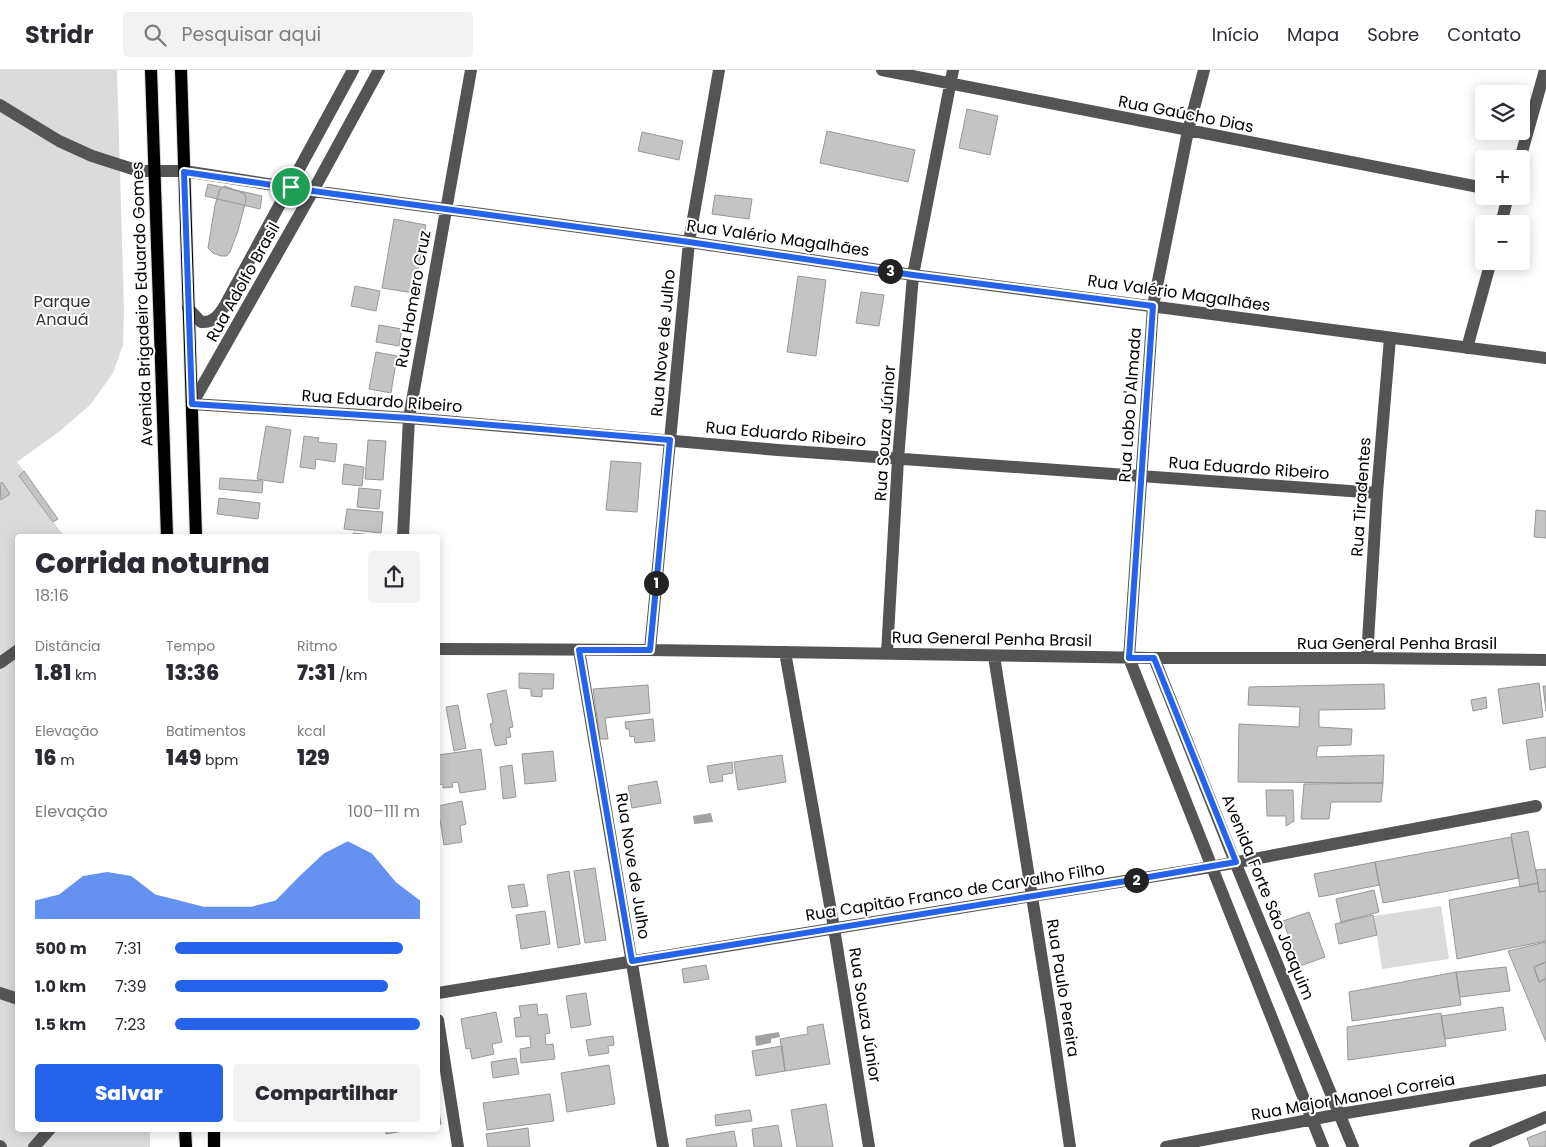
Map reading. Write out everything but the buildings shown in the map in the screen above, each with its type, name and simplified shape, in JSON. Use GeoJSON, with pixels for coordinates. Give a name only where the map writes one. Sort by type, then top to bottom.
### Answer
{"type":"FeatureCollection","features":[{"type":"Feature","properties":{"kind":"main road","name":"Avenida Brigadeiro Eduardo Gomes"},"geometry":{"type":"LineString","coordinates":[[151,70],[167,534]]}},
{"type":"Feature","properties":{"kind":"main road"},"geometry":{"type":"LineString","coordinates":[[181,70],[196,534]]}},
{"type":"Feature","properties":{"kind":"main road"},"geometry":{"type":"LineString","coordinates":[[185,1132],[186,1147]]}},
{"type":"Feature","properties":{"kind":"main road"},"geometry":{"type":"LineString","coordinates":[[214,1132],[214,1147]]}},
{"type":"Feature","properties":{"kind":"street","name":"Rua Adolfo Brasil"},"geometry":{"type":"LineString","coordinates":[[188,308],[201,322],[213,321],[224,307],[353,70]]}},
{"type":"Feature","properties":{"kind":"street","name":"Rua Adolfo Brasil"},"geometry":{"type":"LineString","coordinates":[[192,404],[313,191],[379,70]]}},
{"type":"Feature","properties":{"kind":"street","name":"Rua Homero Cruz"},"geometry":{"type":"LineString","coordinates":[[403,534],[409,418],[471,70]]}},
{"type":"Feature","properties":{"kind":"street","name":"Rua Nove de Julho"},"geometry":{"type":"LineString","coordinates":[[650,650],[689,242],[719,70]]}},
{"type":"Feature","properties":{"kind":"street","name":"Rua Gaúcho Dias"},"geometry":{"type":"LineString","coordinates":[[882,70],[1475,186]]}},
{"type":"Feature","properties":{"kind":"street","name":"Rua Souza Júnior"},"geometry":{"type":"LineString","coordinates":[[887,653],[898,459],[913,275],[953,70]]}},
{"type":"Feature","properties":{"kind":"street","name":"Rua Lobo D'Almada"},"geometry":{"type":"LineString","coordinates":[[1129,658],[1153,306],[1188,131],[1204,70]]}},
{"type":"Feature","properties":{"kind":"street"},"geometry":{"type":"LineString","coordinates":[[1523,150],[1545,70]]}},
{"type":"Feature","properties":{"kind":"street","name":"Rua Valério Magalhães"},"geometry":{"type":"LineString","coordinates":[[0,106],[59,140],[92,156],[139,171],[184,172],[913,275],[1546,358]]}},
{"type":"Feature","properties":{"kind":"street"},"geometry":{"type":"LineString","coordinates":[[1467,348],[1489,270]]}},
{"type":"Feature","properties":{"kind":"street","name":"Rua Tiradentes"},"geometry":{"type":"LineString","coordinates":[[1367,658],[1377,493],[1390,338]]}},
{"type":"Feature","properties":{"kind":"street","name":"Rua Eduardo Ribeiro"},"geometry":{"type":"LineString","coordinates":[[192,404],[409,418],[898,459],[1377,493]]}},
{"type":"Feature","properties":{"kind":"street","name":"Rua General Penha Brasil"},"geometry":{"type":"LineString","coordinates":[[440,649],[887,653],[1129,658],[1546,660]]}},
{"type":"Feature","properties":{"kind":"street","name":"Rua Nove de Julho"},"geometry":{"type":"LineString","coordinates":[[579,650],[663,1147]]}},
{"type":"Feature","properties":{"kind":"street"},"geometry":{"type":"LineString","coordinates":[[0,663],[15,652]]}},
{"type":"Feature","properties":{"kind":"street","name":"Rua Souza Júnior"},"geometry":{"type":"LineString","coordinates":[[785,652],[834,928],[869,1147]]}},
{"type":"Feature","properties":{"kind":"street","name":"Rua Paulo Pereira"},"geometry":{"type":"LineString","coordinates":[[994,656],[1070,1147]]}},
{"type":"Feature","properties":{"kind":"street"},"geometry":{"type":"LineString","coordinates":[[1129,658],[1323,1147]]}},
{"type":"Feature","properties":{"kind":"street","name":"Avenida Forte São Joaquim"},"geometry":{"type":"LineString","coordinates":[[1154,658],[1354,1147]]}},
{"type":"Feature","properties":{"kind":"street","name":"Rua Capitão Franco de Carvalho Filho"},"geometry":{"type":"LineString","coordinates":[[440,993],[1211,867],[1536,806]]}},
{"type":"Feature","properties":{"kind":"street"},"geometry":{"type":"LineString","coordinates":[[0,993],[15,998]]}},
{"type":"Feature","properties":{"kind":"street"},"geometry":{"type":"LineString","coordinates":[[440,1033],[458,1147]]}},
{"type":"Feature","properties":{"kind":"street","name":"Rua Major Manoel Correia"},"geometry":{"type":"LineString","coordinates":[[1166,1147],[1340,1114],[1546,1080]]}},
{"type":"Feature","properties":{"kind":"street"},"geometry":{"type":"LineString","coordinates":[[1475,1147],[1546,1117]]}},
{"type":"Feature","properties":{"kind":"street"},"geometry":{"type":"LineString","coordinates":[[34,1147],[47,1132]]}},
{"type":"Feature","properties":{"kind":"green space","name":"Parque Anauá"},"geometry":{"type":"Polygon","coordinates":[[[0,70],[117,70],[124,310],[123,345],[113,373],[91,404],[60,431],[17,462],[24,471],[19,477],[62,534],[15,534],[15,1132],[150,1132],[150,1147],[0,1147],[0,70]]]}},
{"type":"Feature","properties":{"kind":"green space"},"geometry":{"type":"Polygon","coordinates":[[[1441,906],[1449,959],[1382,969],[1374,916],[1441,906]]]}},
{"type":"Feature","properties":{"kind":"shaded area"},"geometry":{"type":"Polygon","coordinates":[[[711,813],[713,822],[694,824],[693,816],[711,813]]]}},
{"type":"Feature","properties":{"kind":"shaded area"},"geometry":{"type":"Polygon","coordinates":[[[779,1032],[780,1037],[771,1039],[771,1043],[756,1046],[755,1036],[779,1032]]]}},
{"type":"Feature","properties":{"kind":"route"},"geometry":{"type":"LineString","coordinates":[[184,172],[291,187],[913,275],[1153,306],[1129,658],[1154,658],[1236,862],[632,961],[579,650],[650,650],[670,440],[409,418],[192,404],[184,172]]}}]}
